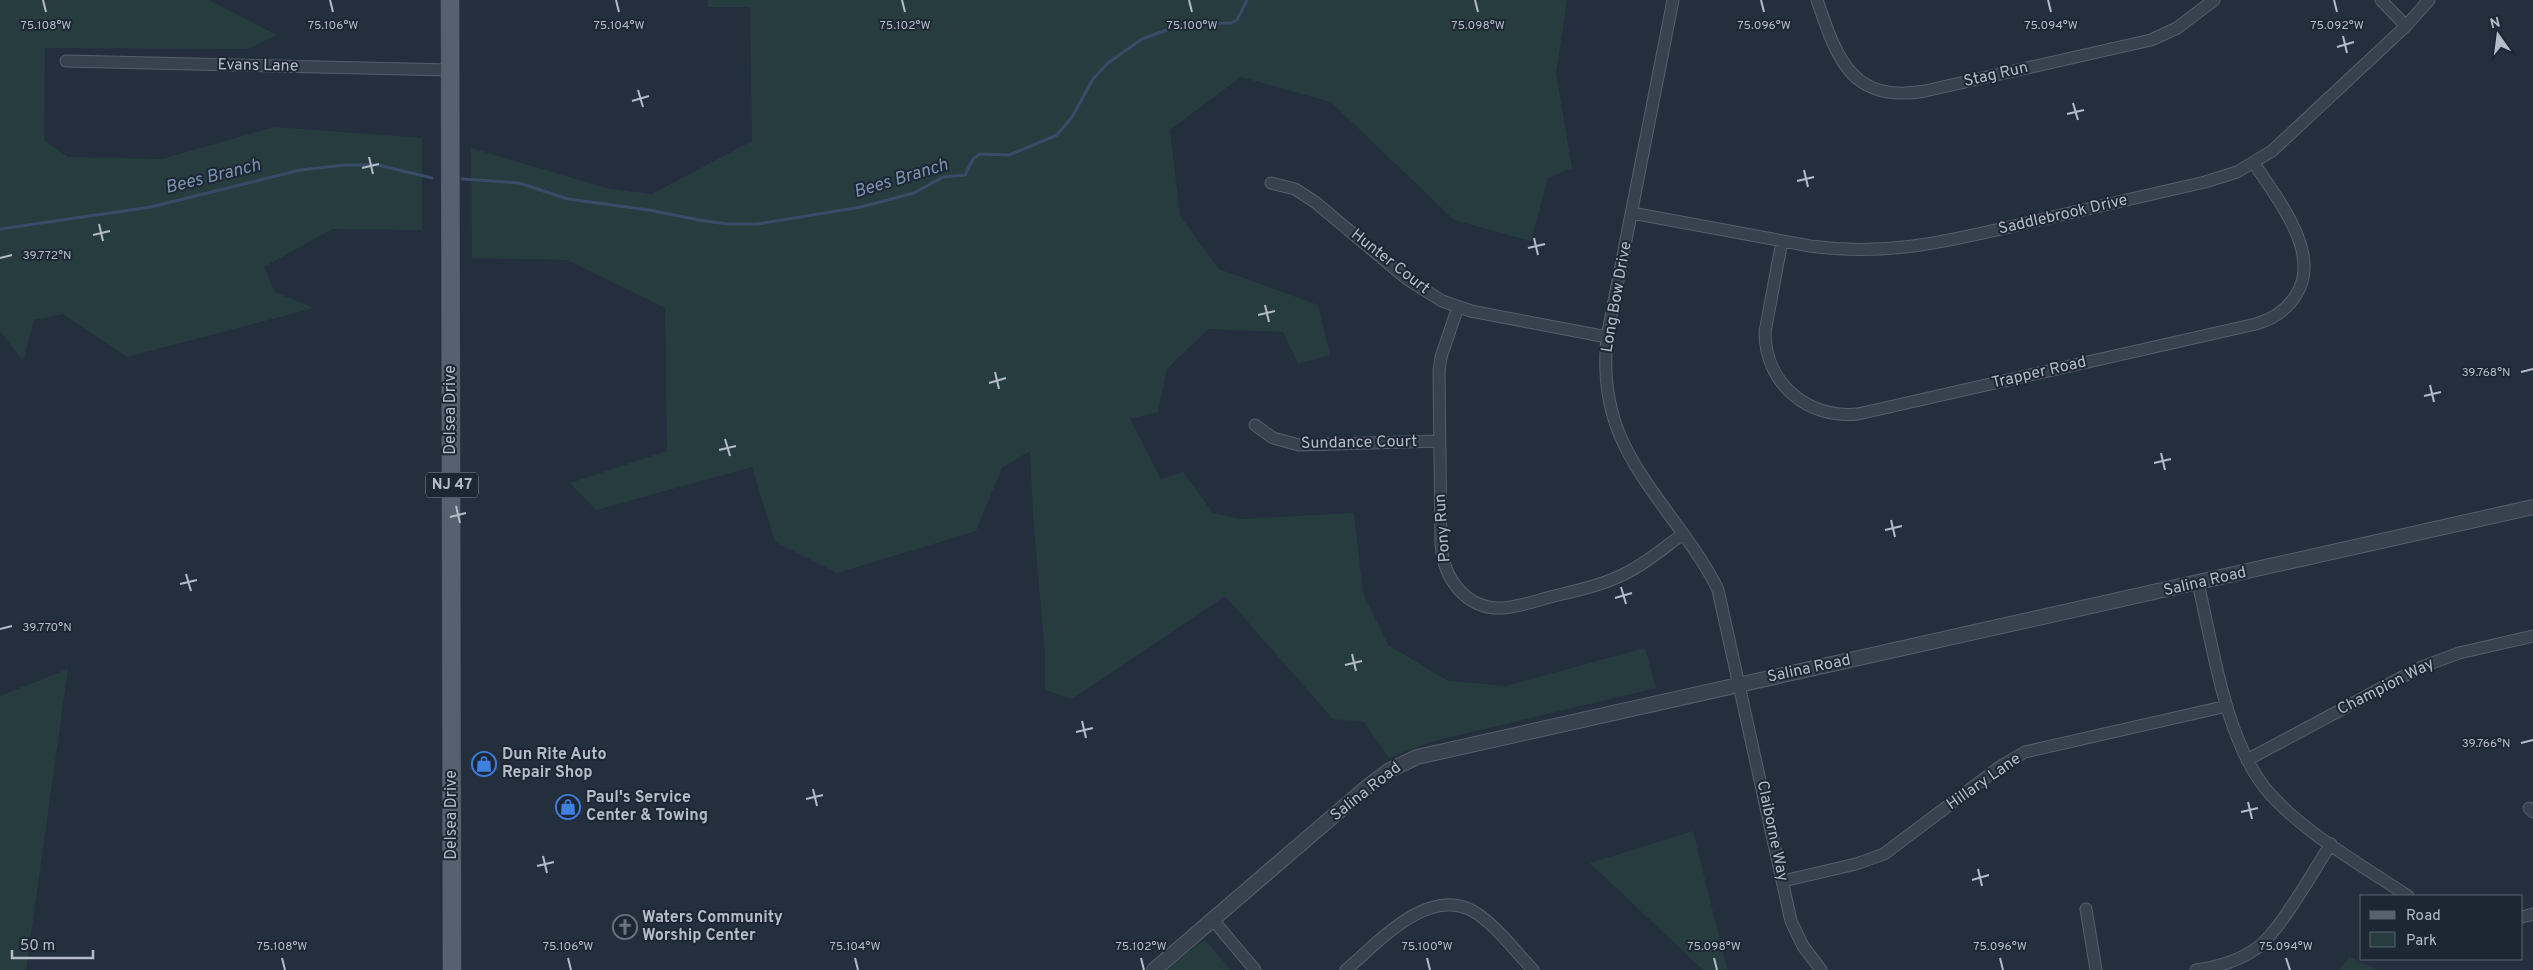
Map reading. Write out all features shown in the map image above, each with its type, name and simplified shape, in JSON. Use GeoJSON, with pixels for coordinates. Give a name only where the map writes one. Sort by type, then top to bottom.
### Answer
{"type":"FeatureCollection","features":[{"type":"Feature","properties":{"kind":"main road","name":"Delsea Drive"},"geometry":{"type":"LineString","coordinates":[[450,0],[452,970]]}},
{"type":"Feature","properties":{"kind":"street","name":"Long Bow Drive"},"geometry":{"type":"LineString","coordinates":[[1673,0],[1607,337],[1607,391],[1618,434],[1632,461],[1704,562],[1718,590],[1740,684]]}},
{"type":"Feature","properties":{"kind":"street","name":"Stag Run"},"geometry":{"type":"LineString","coordinates":[[1817,0],[1835,52],[1847,69],[1874,88],[1899,94],[1925,91],[2139,43],[2178,28],[2214,0]]}},
{"type":"Feature","properties":{"kind":"street"},"geometry":{"type":"LineString","coordinates":[[2381,0],[2406,26]]}},
{"type":"Feature","properties":{"kind":"street","name":"Saddlebrook Drive"},"geometry":{"type":"LineString","coordinates":[[1632,213],[1839,250],[1891,250],[1916,247],[2205,182],[2236,172],[2254,163],[2286,139],[2406,26],[2429,0]]}},
{"type":"Feature","properties":{"kind":"street","name":"Evans Lane"},"geometry":{"type":"LineString","coordinates":[[66,61],[450,70]]}},
{"type":"Feature","properties":{"kind":"street","name":"Trapper Road"},"geometry":{"type":"LineString","coordinates":[[1782,241],[1765,332],[1770,364],[1789,392],[1802,402],[1827,413],[1858,414],[2256,324],[2280,313],[2293,300],[2302,284],[2305,269],[2303,254],[2298,235],[2254,163]]}},
{"type":"Feature","properties":{"kind":"street","name":"Hunter Court"},"geometry":{"type":"LineString","coordinates":[[1271,183],[1295,189],[1315,202],[1407,280],[1442,301],[1458,307],[1607,337]]}},
{"type":"Feature","properties":{"kind":"street","name":"Pony Run"},"geometry":{"type":"LineString","coordinates":[[1458,307],[1439,371],[1439,441],[1441,544],[1444,567],[1462,594],[1492,608],[1509,607],[1608,581],[1631,571],[1683,534]]}},
{"type":"Feature","properties":{"kind":"street","name":"Sundance Court"},"geometry":{"type":"LineString","coordinates":[[1255,424],[1273,438],[1299,445],[1439,441]]}},
{"type":"Feature","properties":{"kind":"street","name":"Salina Road"},"geometry":{"type":"LineString","coordinates":[[1154,970],[1368,787],[1403,762],[1432,752],[2198,583],[2533,506]]}},
{"type":"Feature","properties":{"kind":"street"},"geometry":{"type":"LineString","coordinates":[[2198,583],[2227,706],[2236,736],[2247,760],[2275,799],[2330,844],[2406,895]]}},
{"type":"Feature","properties":{"kind":"street","name":"Champion Way"},"geometry":{"type":"LineString","coordinates":[[2247,760],[2419,668],[2459,653],[2533,636]]}},
{"type":"Feature","properties":{"kind":"street","name":"Claiborne Way"},"geometry":{"type":"LineString","coordinates":[[1740,684],[1791,921],[1809,956],[1821,970]]}},
{"type":"Feature","properties":{"kind":"street","name":"Hillary Lane"},"geometry":{"type":"LineString","coordinates":[[1783,881],[1856,864],[1884,854],[2001,766],[2024,752],[2227,706]]}},
{"type":"Feature","properties":{"kind":"street"},"geometry":{"type":"LineString","coordinates":[[2196,970],[2235,960],[2259,946],[2296,899],[2330,844]]}},
{"type":"Feature","properties":{"kind":"street"},"geometry":{"type":"LineString","coordinates":[[1346,970],[1412,915],[1436,906],[1452,906],[1466,908],[1479,916],[1533,970]]}},
{"type":"Feature","properties":{"kind":"street"},"geometry":{"type":"LineString","coordinates":[[2086,909],[2096,970]]}},
{"type":"Feature","properties":{"kind":"street"},"geometry":{"type":"LineString","coordinates":[[1213,920],[1255,970]]}},
{"type":"Feature","properties":{"kind":"green space"},"geometry":{"type":"Polygon","coordinates":[[[0,0],[209,0],[277,35],[248,49],[45,48],[44,140],[68,157],[162,159],[274,127],[422,138],[422,230],[332,229],[264,267],[275,292],[314,308],[127,357],[63,314],[34,320],[23,361],[0,331],[0,0]]]}},
{"type":"Feature","properties":{"kind":"green space"},"geometry":{"type":"Polygon","coordinates":[[[708,0],[1567,0],[1556,74],[1572,168],[1548,178],[1531,241],[1454,220],[1331,102],[1241,77],[1170,130],[1180,216],[1219,269],[1318,305],[1330,355],[1298,364],[1283,332],[1208,329],[1167,369],[1158,412],[1130,419],[1161,479],[1183,472],[1213,513],[1241,519],[1354,513],[1363,593],[1388,645],[1448,681],[1506,686],[1645,648],[1656,688],[1430,742],[1389,758],[1364,722],[1333,719],[1225,596],[1072,699],[1045,690],[1045,655],[1033,514],[1030,451],[1002,468],[976,531],[837,573],[775,542],[752,467],[596,510],[570,483],[667,451],[665,308],[567,260],[472,258],[471,148],[610,189],[652,194],[752,141],[750,7],[708,7],[708,0]]]}},
{"type":"Feature","properties":{"kind":"green space"},"geometry":{"type":"Polygon","coordinates":[[[68,669],[26,970],[0,970],[0,696],[68,669]]]}},
{"type":"Feature","properties":{"kind":"green space"},"geometry":{"type":"Polygon","coordinates":[[[1693,831],[1728,970],[1703,970],[1590,863],[1693,831]]]}},
{"type":"Feature","properties":{"kind":"green space"},"geometry":{"type":"Polygon","coordinates":[[[1205,940],[1231,970],[1163,970],[1205,940]]]}},
{"type":"Feature","properties":{"kind":"green space"},"geometry":{"type":"Polygon","coordinates":[[[2350,957],[2377,970],[2340,970],[2350,957]]]}},
{"type":"Feature","properties":{"kind":"waterway","name":"Bees Branch"},"geometry":{"type":"LineString","coordinates":[[462,179],[519,183],[568,199],[649,210],[727,224],[757,224],[861,207],[914,193],[943,177],[965,175],[973,159],[980,154],[1009,155],[1057,135],[1072,117],[1093,79],[1108,63],[1142,39],[1183,24],[1231,23],[1237,20],[1247,0]]}},
{"type":"Feature","properties":{"kind":"waterway","name":"Bees Branch"},"geometry":{"type":"LineString","coordinates":[[0,229],[151,207],[300,170],[345,165],[378,165],[432,178]]}},
{"type":"Feature","properties":{"kind":"place","name":"Dun Rite Auto Repair Shop"},"geometry":{"type":"Point","coordinates":[484,764]}},
{"type":"Feature","properties":{"kind":"place","name":"Paul's Service Center & Towing"},"geometry":{"type":"Point","coordinates":[568,807]}},
{"type":"Feature","properties":{"kind":"place","name":"Waters Community Worship Center"},"geometry":{"type":"Point","coordinates":[625,927]}}]}
